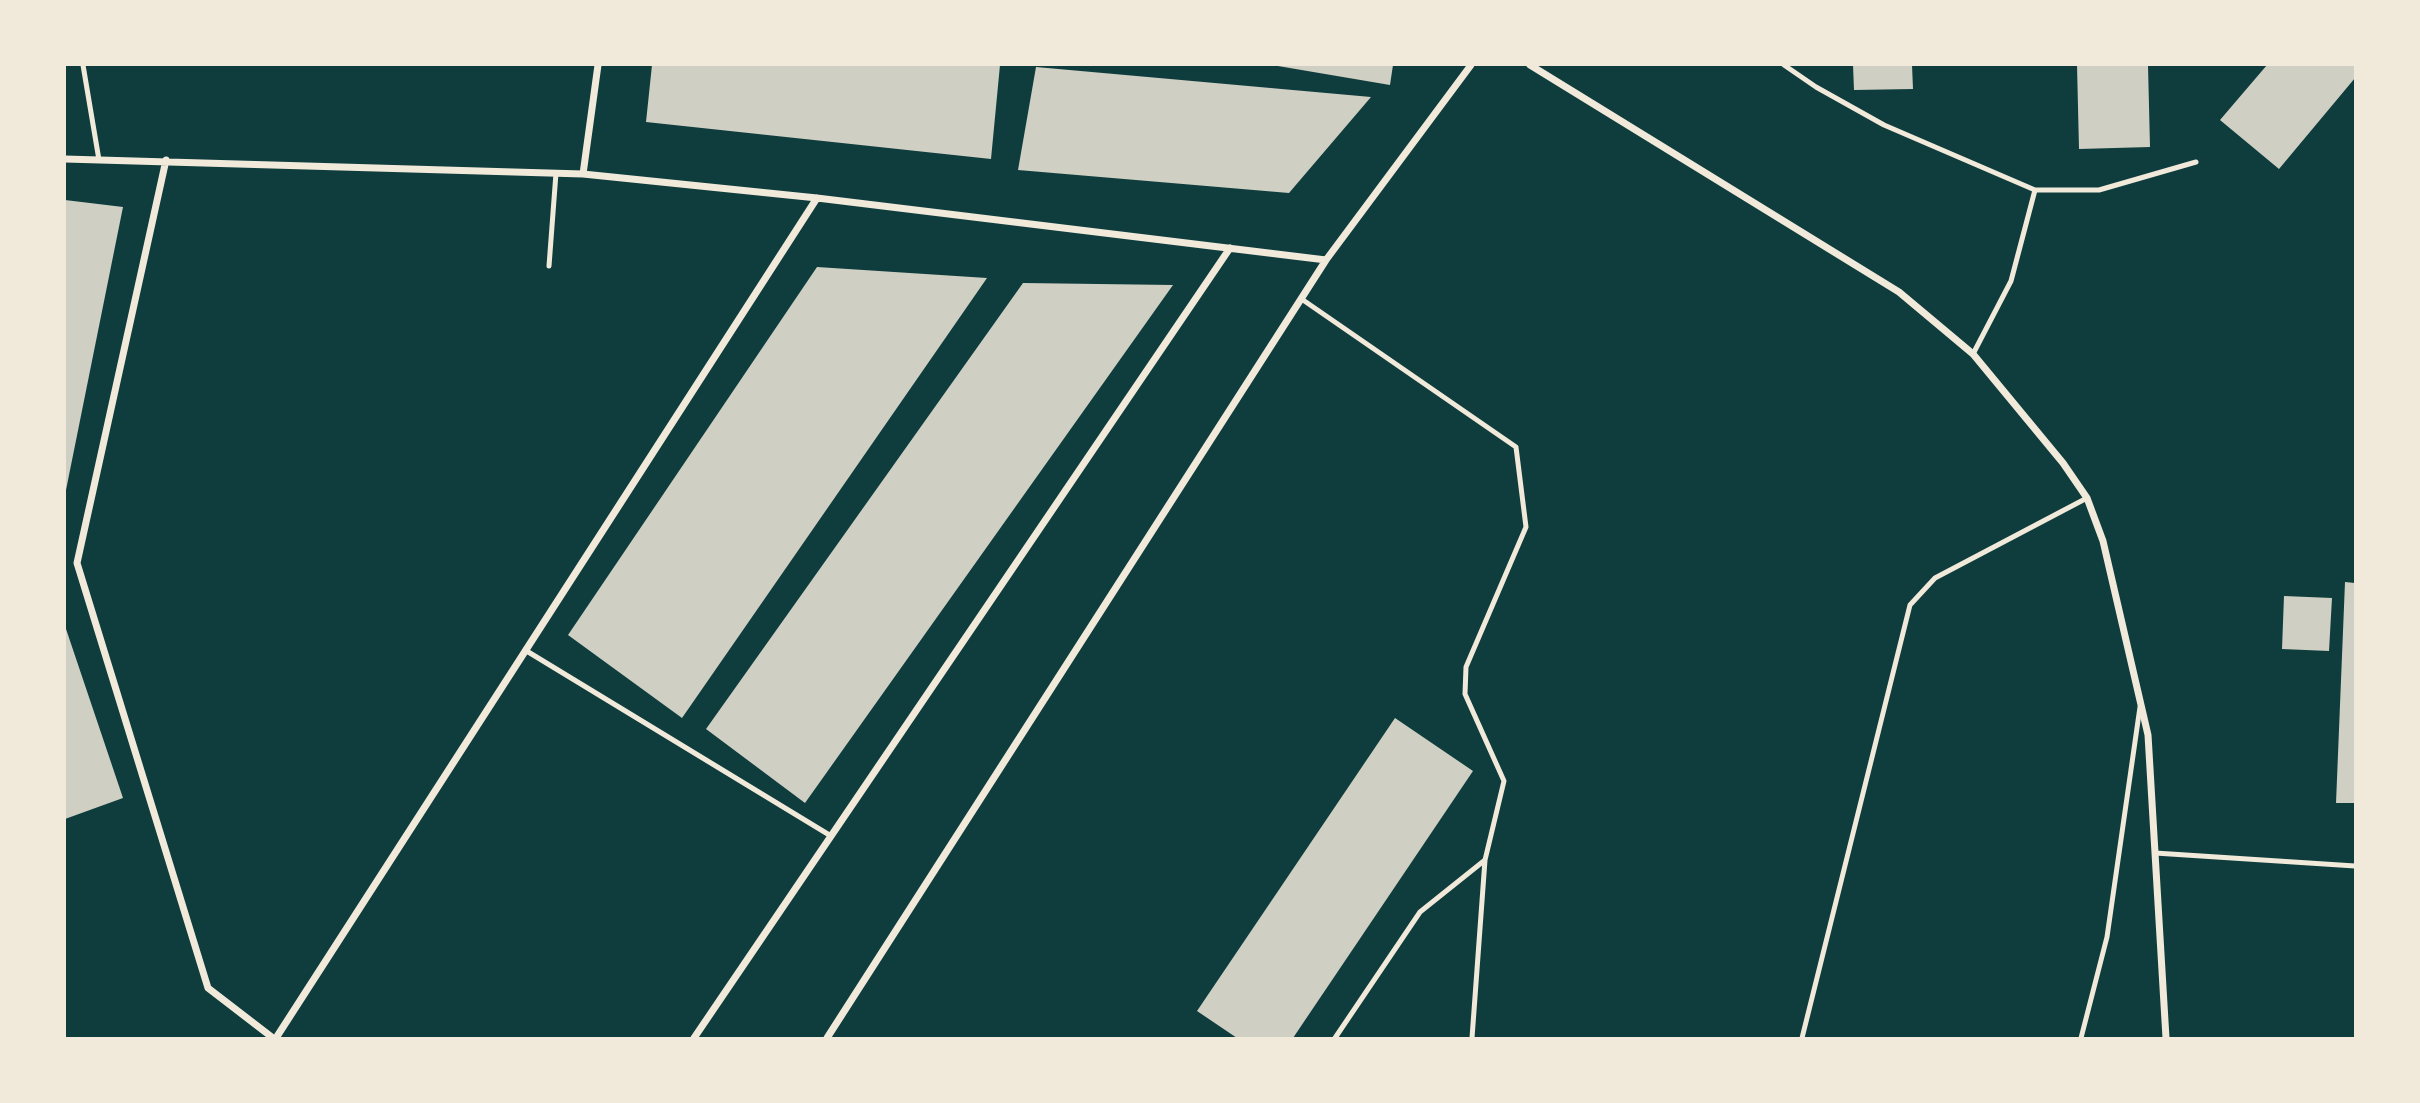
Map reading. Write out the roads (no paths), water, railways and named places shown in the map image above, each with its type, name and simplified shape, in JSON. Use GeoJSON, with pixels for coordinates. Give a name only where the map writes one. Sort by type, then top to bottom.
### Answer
{"type":"FeatureCollection","features":[{"type":"Feature","properties":{"kind":"street"},"geometry":{"type":"LineString","coordinates":[[583,174],[598,65]]}},
{"type":"Feature","properties":{"kind":"street"},"geometry":{"type":"LineString","coordinates":[[827,1038],[1303,300],[1326,260],[1471,65]]}},
{"type":"Feature","properties":{"kind":"street"},"geometry":{"type":"LineString","coordinates":[[1530,65],[1899,292],[1973,354],[2063,463],[2087,498],[2104,541],[2148,735],[2166,1038]]}},
{"type":"Feature","properties":{"kind":"street"},"geometry":{"type":"LineString","coordinates":[[65,159],[583,174],[817,198],[1326,260]]}},
{"type":"Feature","properties":{"kind":"street"},"geometry":{"type":"LineString","coordinates":[[166,160],[77,563],[208,988],[274,1038],[817,198]]}},
{"type":"Feature","properties":{"kind":"street"},"geometry":{"type":"LineString","coordinates":[[694,1038],[1230,248]]}},
{"type":"Feature","properties":{"kind":"lane"},"geometry":{"type":"LineString","coordinates":[[83,65],[99,160]]}},
{"type":"Feature","properties":{"kind":"lane"},"geometry":{"type":"LineString","coordinates":[[1784,65],[1816,87],[1884,125],[2035,190],[2099,190],[2196,162]]}},
{"type":"Feature","properties":{"kind":"lane"},"geometry":{"type":"LineString","coordinates":[[549,266],[556,173]]}},
{"type":"Feature","properties":{"kind":"lane"},"geometry":{"type":"LineString","coordinates":[[1973,354],[2011,281],[2035,190]]}},
{"type":"Feature","properties":{"kind":"lane"},"geometry":{"type":"LineString","coordinates":[[1303,300],[1516,447],[1526,527],[1466,667],[1465,694],[1504,781],[1485,860],[1472,1038]]}},
{"type":"Feature","properties":{"kind":"lane"},"geometry":{"type":"LineString","coordinates":[[1802,1038],[1910,605],[1935,578],[2087,498]]}},
{"type":"Feature","properties":{"kind":"lane"},"geometry":{"type":"LineString","coordinates":[[525,650],[831,836]]}},
{"type":"Feature","properties":{"kind":"lane"},"geometry":{"type":"LineString","coordinates":[[2081,1038],[2107,937],[2140,702]]}},
{"type":"Feature","properties":{"kind":"lane"},"geometry":{"type":"LineString","coordinates":[[2155,853],[2355,866]]}},
{"type":"Feature","properties":{"kind":"lane"},"geometry":{"type":"LineString","coordinates":[[1335,1038],[1420,912],[1485,860]]}}]}
